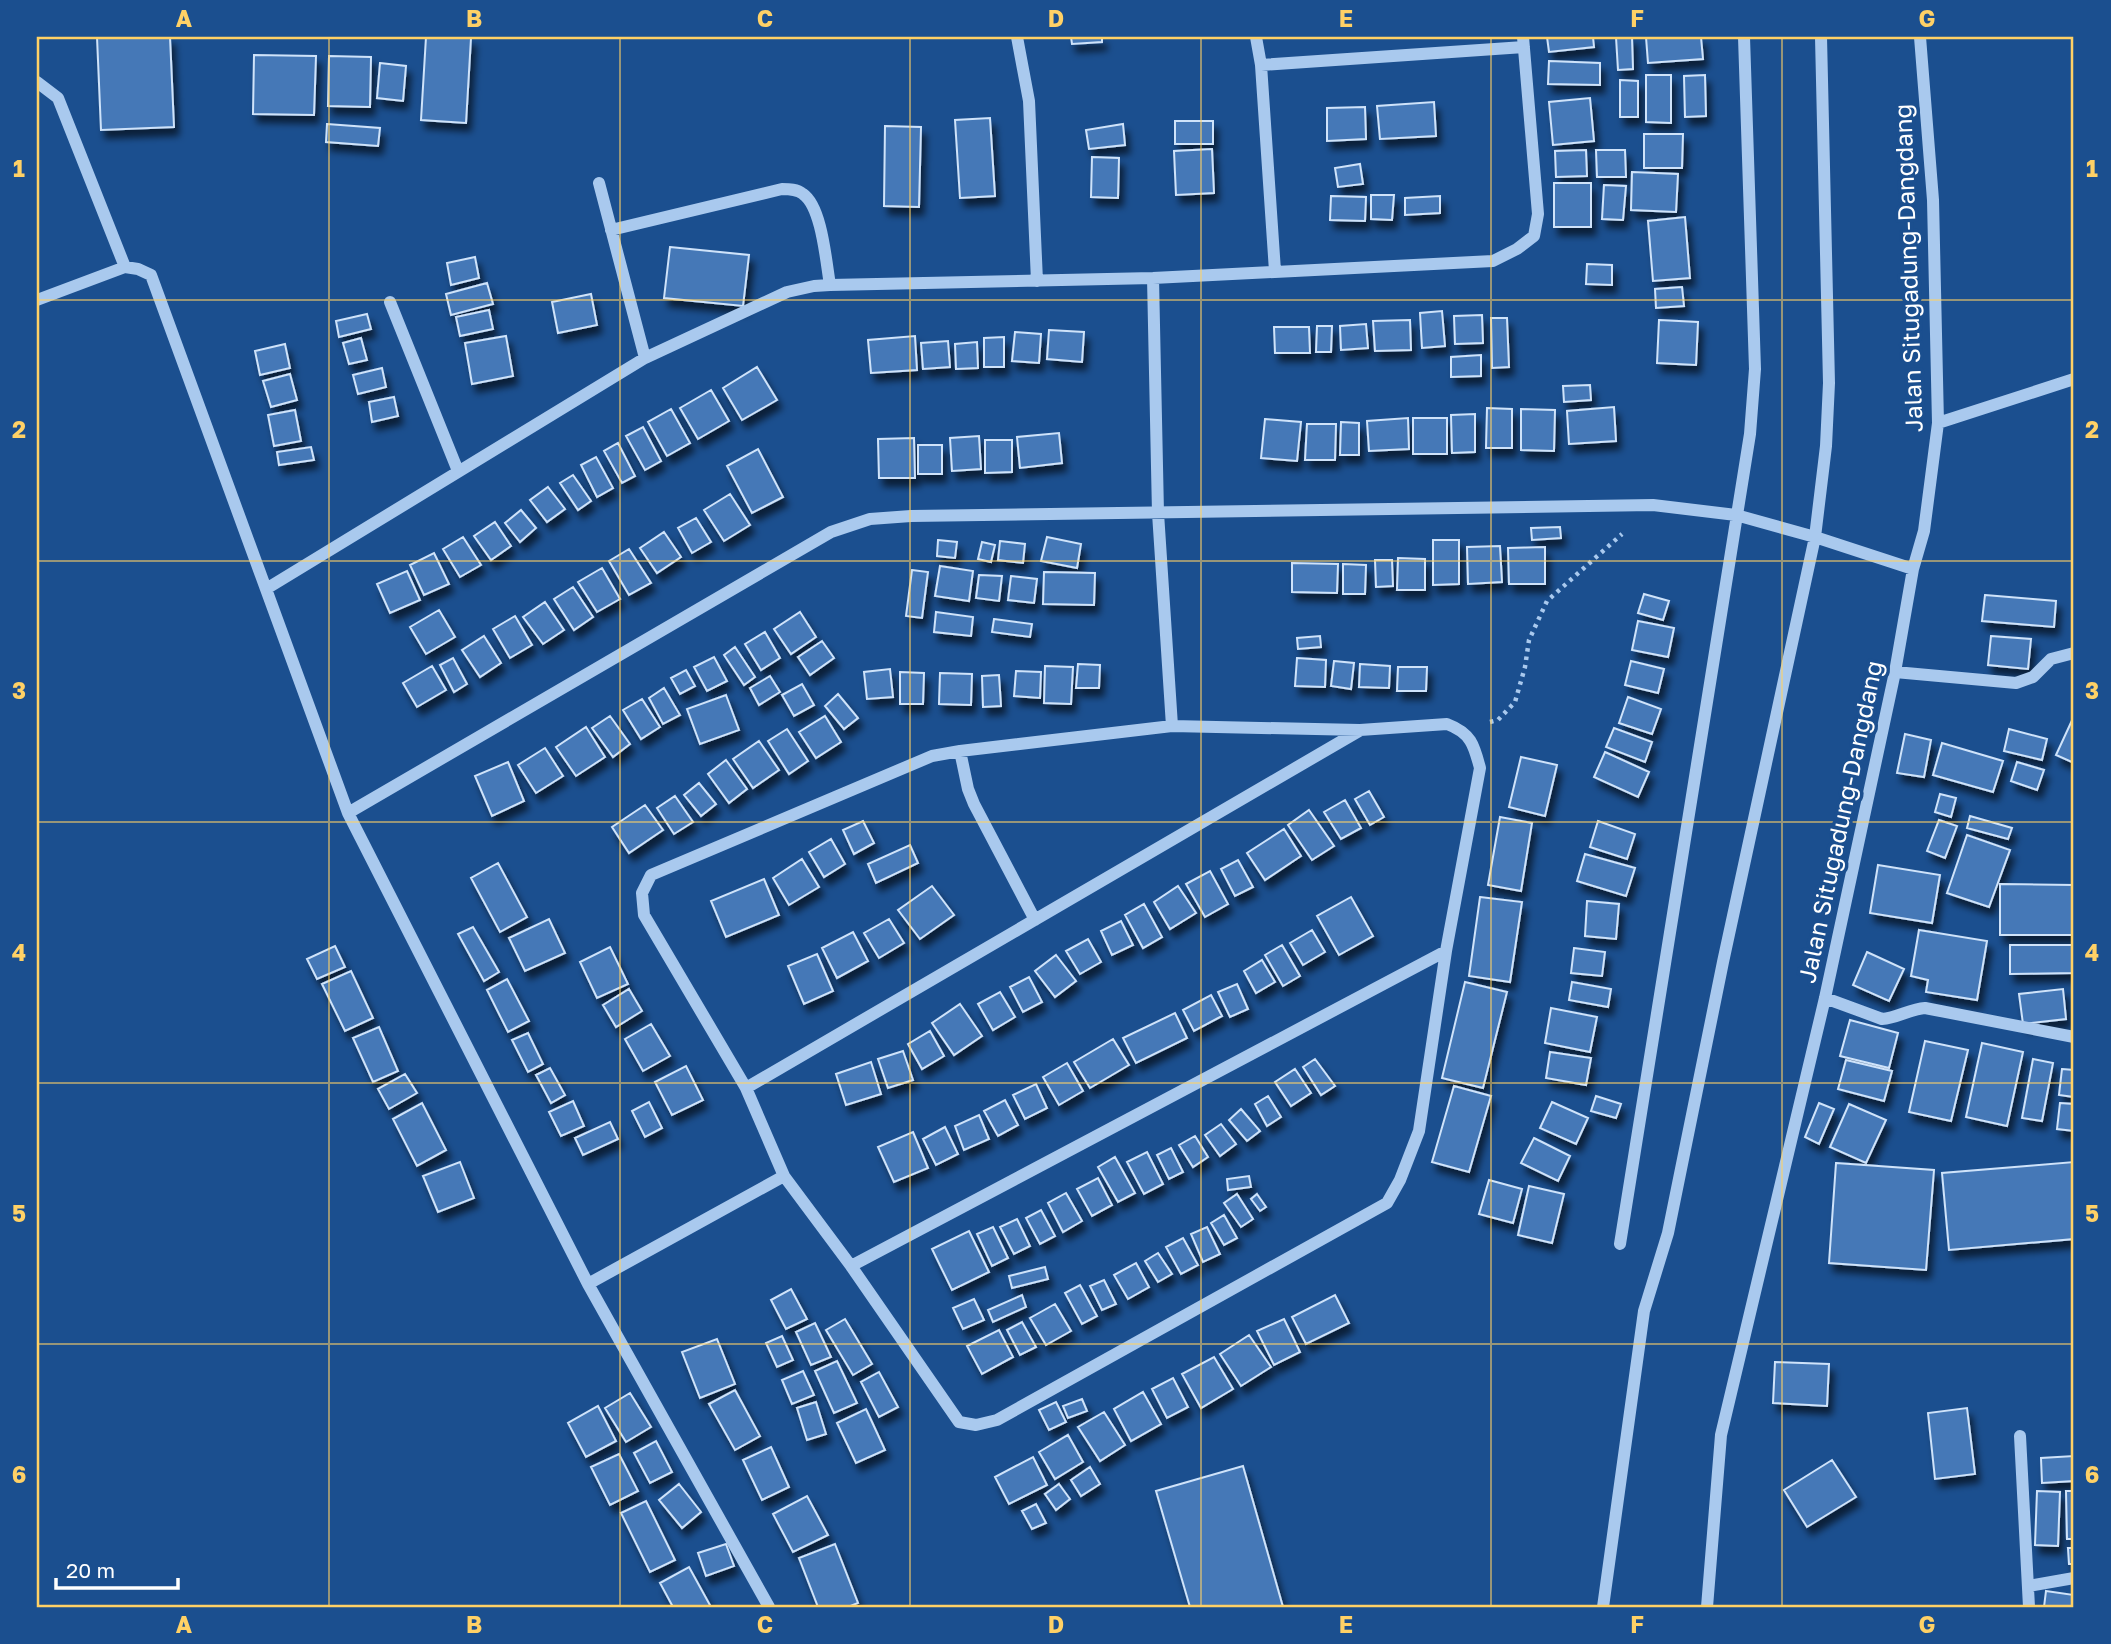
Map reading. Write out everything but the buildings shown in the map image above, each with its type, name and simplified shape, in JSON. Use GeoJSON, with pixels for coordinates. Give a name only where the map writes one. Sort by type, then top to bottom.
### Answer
{"type":"FeatureCollection","features":[{"type":"Feature","properties":{"kind":"street"},"geometry":{"type":"LineString","coordinates":[[1017,37],[1029,101],[1037,281]]}},
{"type":"Feature","properties":{"kind":"street"},"geometry":{"type":"LineString","coordinates":[[1256,37],[1261,65],[1275,271]]}},
{"type":"Feature","properties":{"kind":"street"},"geometry":{"type":"LineString","coordinates":[[1620,1244],[1750,434],[1755,369],[1744,37]]}},
{"type":"Feature","properties":{"kind":"street"},"geometry":{"type":"LineString","coordinates":[[1602,1607],[1644,1311],[1668,1233],[1723,962],[1815,537],[1826,446],[1829,383],[1821,37]]}},
{"type":"Feature","properties":{"kind":"street","name":"Jalan Situgadung-Dangdang"},"geometry":{"type":"LineString","coordinates":[[1707,1607],[1721,1435],[1825,999],[1895,672],[1913,569],[1924,531],[1938,423],[1933,200],[1920,37]]}},
{"type":"Feature","properties":{"kind":"street"},"geometry":{"type":"LineString","coordinates":[[266,589],[645,358],[787,292],[830,285],[1153,278],[1493,261],[1534,236],[1538,214],[1523,42],[1261,65]]}},
{"type":"Feature","properties":{"kind":"street"},"geometry":{"type":"LineString","coordinates":[[37,82],[58,98],[125,267]]}},
{"type":"Feature","properties":{"kind":"street"},"geometry":{"type":"LineString","coordinates":[[599,183],[645,358]]}},
{"type":"Feature","properties":{"kind":"street"},"geometry":{"type":"LineString","coordinates":[[611,230],[782,189],[797,190],[806,195],[820,222],[830,285]]}},
{"type":"Feature","properties":{"kind":"street"},"geometry":{"type":"LineString","coordinates":[[37,300],[125,267],[151,275],[348,813],[588,1283],[769,1607]]}},
{"type":"Feature","properties":{"kind":"street"},"geometry":{"type":"LineString","coordinates":[[1153,278],[1158,513],[1172,726]]}},
{"type":"Feature","properties":{"kind":"street"},"geometry":{"type":"LineString","coordinates":[[390,302],[458,471]]}},
{"type":"Feature","properties":{"kind":"street"},"geometry":{"type":"LineString","coordinates":[[1938,423],[2074,379]]}},
{"type":"Feature","properties":{"kind":"street"},"geometry":{"type":"LineString","coordinates":[[348,813],[831,532],[870,519],[912,516],[1653,505],[1736,515],[1913,569]]}},
{"type":"Feature","properties":{"kind":"street"},"geometry":{"type":"LineString","coordinates":[[1895,672],[2016,683],[2033,677],[2051,659],[2074,653]]}},
{"type":"Feature","properties":{"kind":"street"},"geometry":{"type":"LineString","coordinates":[[1447,724],[1462,730],[1475,748],[1480,768],[1446,951],[1419,1131],[1400,1180],[1387,1203],[997,1420],[976,1425],[958,1422],[851,1266],[785,1176],[746,1088],[644,915],[642,893],[651,875],[932,756],[1172,726],[1360,730],[1447,724]]}},
{"type":"Feature","properties":{"kind":"street"},"geometry":{"type":"LineString","coordinates":[[746,1088],[1360,730]]}},
{"type":"Feature","properties":{"kind":"street"},"geometry":{"type":"LineString","coordinates":[[960,751],[974,804],[1035,920]]}},
{"type":"Feature","properties":{"kind":"street"},"geometry":{"type":"LineString","coordinates":[[851,1266],[1446,951]]}},
{"type":"Feature","properties":{"kind":"street"},"geometry":{"type":"LineString","coordinates":[[1825,999],[1882,1019],[1925,1008],[2074,1037]]}},
{"type":"Feature","properties":{"kind":"street"},"geometry":{"type":"LineString","coordinates":[[588,1283],[785,1176]]}},
{"type":"Feature","properties":{"kind":"street"},"geometry":{"type":"LineString","coordinates":[[2020,1436],[2029,1607]]}},
{"type":"Feature","properties":{"kind":"street"},"geometry":{"type":"LineString","coordinates":[[2028,1586],[2074,1578]]}},
{"type":"Feature","properties":{"kind":"path"},"geometry":{"type":"LineString","coordinates":[[1462,730],[1498,720],[1515,702],[1529,640],[1547,601],[1653,505]]}}]}
